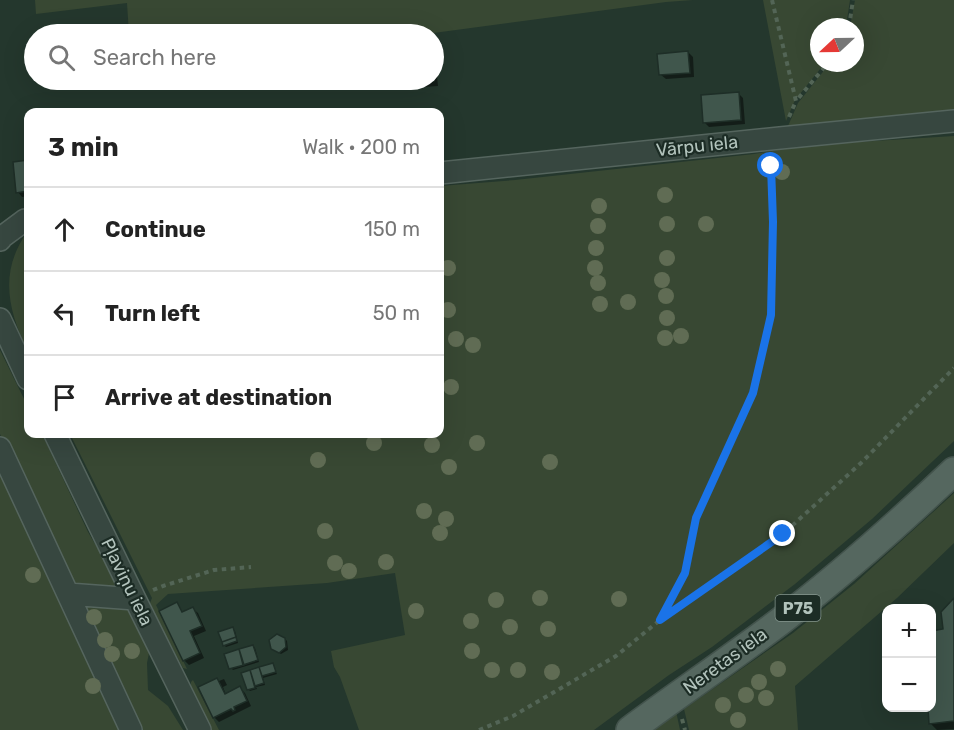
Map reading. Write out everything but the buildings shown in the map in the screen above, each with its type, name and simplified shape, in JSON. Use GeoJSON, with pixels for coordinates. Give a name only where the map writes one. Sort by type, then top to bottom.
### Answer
{"type":"FeatureCollection","features":[{"type":"Feature","properties":{"kind":"main road","name":"Neretas iela"},"geometry":{"type":"LineString","coordinates":[[630,730],[747,646],[825,586],[954,471]]}},
{"type":"Feature","properties":{"kind":"street","name":"Vārpu iela"},"geometry":{"type":"LineString","coordinates":[[444,173],[954,121]]}},
{"type":"Feature","properties":{"kind":"street"},"geometry":{"type":"LineString","coordinates":[[0,224],[24,220]]}},
{"type":"Feature","properties":{"kind":"street"},"geometry":{"type":"LineString","coordinates":[[0,240],[24,221]]}},
{"type":"Feature","properties":{"kind":"street"},"geometry":{"type":"LineString","coordinates":[[0,319],[24,370]]}},
{"type":"Feature","properties":{"kind":"street","name":"Pļaviņu iela"},"geometry":{"type":"LineString","coordinates":[[57,438],[200,730]]}},
{"type":"Feature","properties":{"kind":"street"},"geometry":{"type":"LineString","coordinates":[[0,448],[130,730]]}},
{"type":"Feature","properties":{"kind":"street"},"geometry":{"type":"LineString","coordinates":[[68,594],[135,599]]}},
{"type":"Feature","properties":{"kind":"path"},"geometry":{"type":"LineString","coordinates":[[772,0],[796,101]]}},
{"type":"Feature","properties":{"kind":"path"},"geometry":{"type":"LineString","coordinates":[[850,18],[853,0]]}},
{"type":"Feature","properties":{"kind":"path"},"geometry":{"type":"LineString","coordinates":[[660,620],[685,573],[696,518],[753,393],[771,315],[773,222],[771,166],[796,101],[820,72]]}},
{"type":"Feature","properties":{"kind":"path"},"geometry":{"type":"LineString","coordinates":[[479,730],[513,716],[616,656],[660,620],[783,534],[861,463],[954,368]]}},
{"type":"Feature","properties":{"kind":"path"},"geometry":{"type":"LineString","coordinates":[[135,599],[163,586],[214,570],[251,567]]}},
{"type":"Feature","properties":{"kind":"green space"},"geometry":{"type":"Polygon","coordinates":[[[35,0],[693,0],[444,32],[444,24],[128,24],[127,3],[36,14],[35,0]]]}},
{"type":"Feature","properties":{"kind":"green space"},"geometry":{"type":"Polygon","coordinates":[[[763,0],[850,0],[847,18],[810,18],[810,72],[818,72],[795,100],[786,121],[763,0]]]}},
{"type":"Feature","properties":{"kind":"green space"},"geometry":{"type":"Polygon","coordinates":[[[855,0],[954,0],[954,114],[788,126],[798,103],[823,72],[864,72],[864,18],[852,18],[855,0]]]}},
{"type":"Feature","properties":{"kind":"green space"},"geometry":{"type":"Polygon","coordinates":[[[954,136],[954,441],[872,519],[795,584],[712,647],[669,675],[594,730],[359,730],[340,677],[334,667],[331,651],[405,635],[395,573],[327,583],[168,594],[156,605],[187,669],[183,668],[156,617],[150,603],[152,598],[72,438],[444,438],[444,186],[754,154],[809,145],[954,136]]]}},
{"type":"Feature","properties":{"kind":"green space"},"geometry":{"type":"Polygon","coordinates":[[[24,237],[24,342],[15,319],[9,289],[13,260],[24,237]]]}},
{"type":"Feature","properties":{"kind":"green space"},"geometry":{"type":"Polygon","coordinates":[[[0,350],[24,399],[24,438],[44,438],[119,592],[80,587],[71,581],[59,563],[0,434],[0,350]]]}},
{"type":"Feature","properties":{"kind":"green space"},"geometry":{"type":"Polygon","coordinates":[[[0,463],[122,730],[0,730],[0,463]]]}},
{"type":"Feature","properties":{"kind":"green space"},"geometry":{"type":"Polygon","coordinates":[[[954,493],[954,543],[890,604],[882,604],[882,611],[795,686],[798,730],[689,730],[684,709],[793,633],[854,584],[954,493]]]}},
{"type":"Feature","properties":{"kind":"green space"},"geometry":{"type":"Polygon","coordinates":[[[77,601],[126,607],[136,622],[149,653],[148,690],[168,706],[183,730],[136,730],[77,601]]]}},
{"type":"Feature","properties":{"kind":"green space"},"geometry":{"type":"Polygon","coordinates":[[[193,680],[219,730],[209,730],[191,690],[193,680]]]}},
{"type":"Feature","properties":{"kind":"green space"},"geometry":{"type":"Polygon","coordinates":[[[676,711],[680,730],[650,730],[676,711]]]}},
{"type":"Feature","properties":{"kind":"route"},"geometry":{"type":"LineString","coordinates":[[771,166],[773,222],[771,315],[753,393],[696,518],[685,573],[660,620],[783,534]]}}]}
